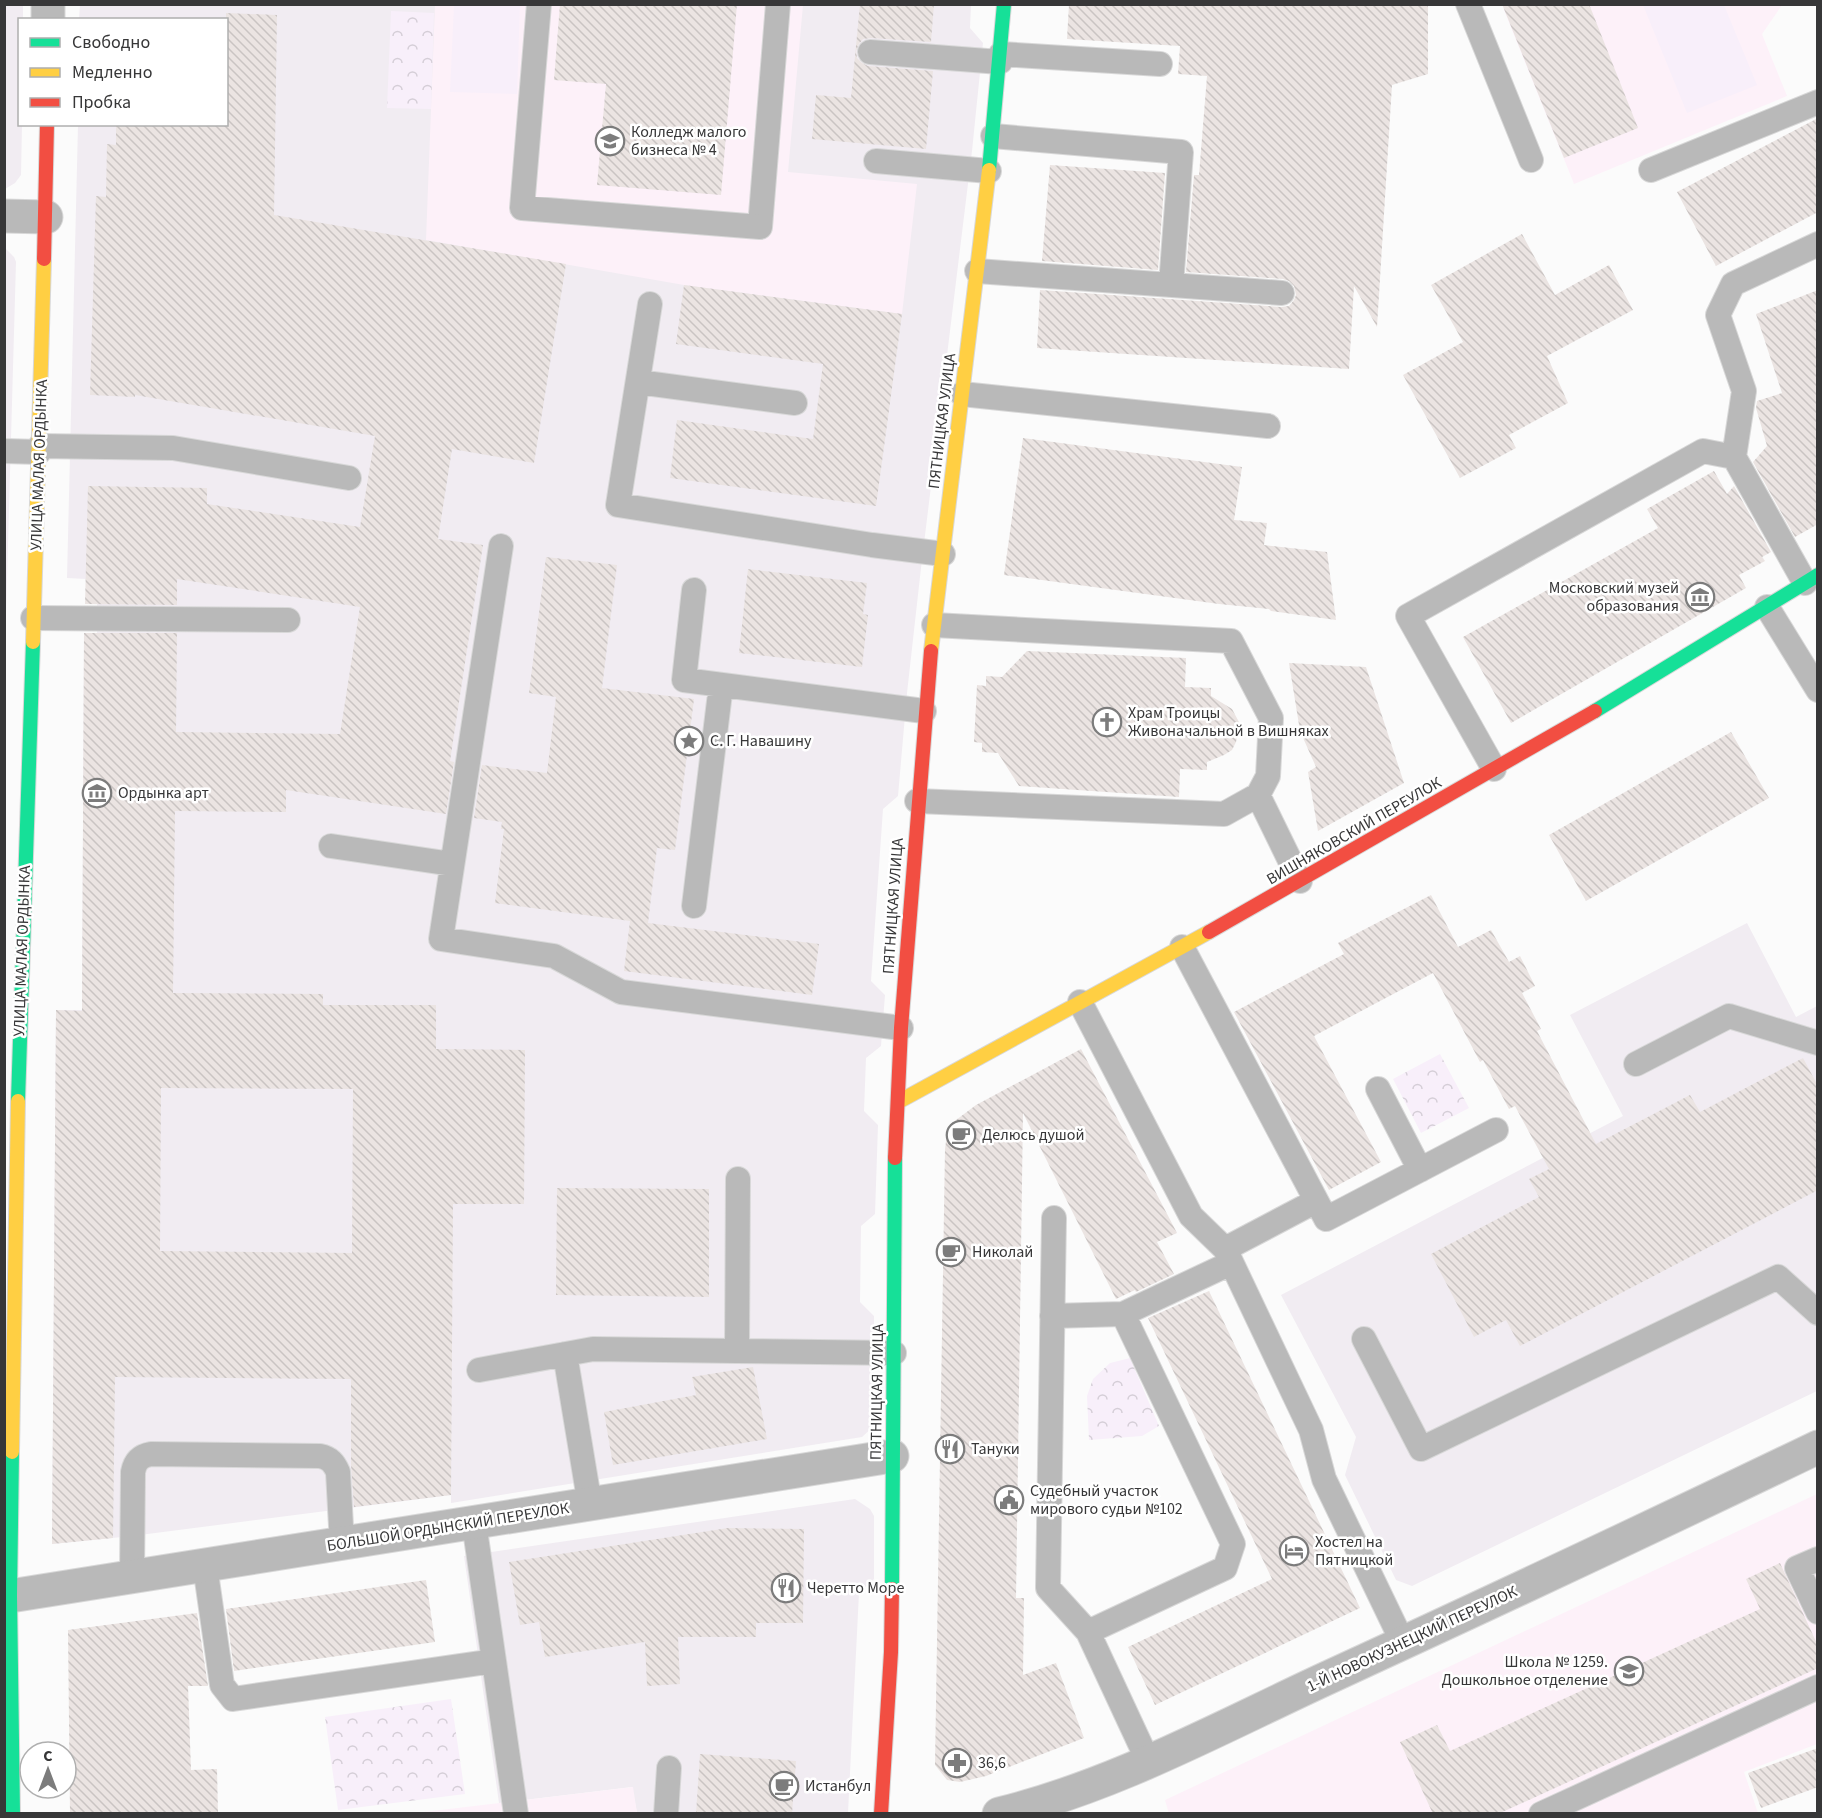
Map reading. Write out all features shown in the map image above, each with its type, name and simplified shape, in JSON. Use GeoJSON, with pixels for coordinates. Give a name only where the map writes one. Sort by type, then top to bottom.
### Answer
{"type":"FeatureCollection","features":[{"type":"Feature","properties":{"kind":"street","name":"ПЯТНИЦКАЯ УЛИЦА"},"geometry":{"type":"LineString","coordinates":[[881,1814],[891,1652],[895,1160],[901,1028],[924,711],[993,136],[1004,4]]}},
{"type":"Feature","properties":{"kind":"street","name":"УЛИЦА МАЛАЯ ОРДЫНКА"},"geometry":{"type":"LineString","coordinates":[[13,1814],[8,1597],[12,1057],[40,449],[47,126]]}},
{"type":"Feature","properties":{"kind":"street"},"geometry":{"type":"LineString","coordinates":[[4,216],[46,217]]}},
{"type":"Feature","properties":{"kind":"street","name":"ВИШНЯКОВСКИЙ ПЕРЕУЛОК"},"geometry":{"type":"LineString","coordinates":[[898,1102],[1300,881],[1494,769],[1811,579]]}},
{"type":"Feature","properties":{"kind":"street","name":"1-Й НОВОКУЗНЕЦКИЙ ПЕРЕУЛОК"},"geometry":{"type":"LineString","coordinates":[[1015,1812],[1112,1778],[1619,1543],[1818,1447]]}},
{"type":"Feature","properties":{"kind":"street","name":"БОЛЬШОЙ ОРДЫНСКИЙ ПЕРЕУЛОК"},"geometry":{"type":"LineString","coordinates":[[8,1597],[892,1456]]}},
{"type":"Feature","properties":{"kind":"lane"},"geometry":{"type":"LineString","coordinates":[[539,4],[522,208],[759,227],[778,4]]}},
{"type":"Feature","properties":{"kind":"lane"},"geometry":{"type":"LineString","coordinates":[[1468,4],[1531,160]]}},
{"type":"Feature","properties":{"kind":"lane"},"geometry":{"type":"LineString","coordinates":[[870,52],[1160,64]]}},
{"type":"Feature","properties":{"kind":"lane"},"geometry":{"type":"LineString","coordinates":[[1651,170],[1818,102]]}},
{"type":"Feature","properties":{"kind":"lane"},"geometry":{"type":"LineString","coordinates":[[993,136],[1181,152],[1171,285]]}},
{"type":"Feature","properties":{"kind":"lane"},"geometry":{"type":"LineString","coordinates":[[876,161],[989,171]]}},
{"type":"Feature","properties":{"kind":"lane"},"geometry":{"type":"LineString","coordinates":[[1811,579],[1734,457],[1744,391],[1718,315],[1733,284],[1818,244]]}},
{"type":"Feature","properties":{"kind":"lane"},"geometry":{"type":"LineString","coordinates":[[977,271],[1282,293]]}},
{"type":"Feature","properties":{"kind":"lane"},"geometry":{"type":"LineString","coordinates":[[650,304],[618,505],[943,554]]}},
{"type":"Feature","properties":{"kind":"lane"},"geometry":{"type":"LineString","coordinates":[[638,382],[795,403]]}},
{"type":"Feature","properties":{"kind":"lane"},"geometry":{"type":"LineString","coordinates":[[962,394],[1268,426]]}},
{"type":"Feature","properties":{"kind":"lane"},"geometry":{"type":"LineString","coordinates":[[4,451],[173,448],[349,478]]}},
{"type":"Feature","properties":{"kind":"lane"},"geometry":{"type":"LineString","coordinates":[[1494,769],[1408,616],[1703,451],[1734,457]]}},
{"type":"Feature","properties":{"kind":"lane"},"geometry":{"type":"LineString","coordinates":[[501,546],[441,939],[554,956],[621,992],[901,1028]]}},
{"type":"Feature","properties":{"kind":"lane"},"geometry":{"type":"LineString","coordinates":[[694,590],[684,680],[924,711]]}},
{"type":"Feature","properties":{"kind":"lane"},"geometry":{"type":"LineString","coordinates":[[1767,607],[1818,690]]}},
{"type":"Feature","properties":{"kind":"lane"},"geometry":{"type":"LineString","coordinates":[[33,618],[288,620]]}},
{"type":"Feature","properties":{"kind":"lane"},"geometry":{"type":"LineString","coordinates":[[917,801],[1224,814],[1258,795],[1268,776],[1271,718],[1232,641],[934,625]]}},
{"type":"Feature","properties":{"kind":"lane"},"geometry":{"type":"LineString","coordinates":[[694,906],[721,685]]}},
{"type":"Feature","properties":{"kind":"lane"},"geometry":{"type":"LineString","coordinates":[[1258,795],[1300,881]]}},
{"type":"Feature","properties":{"kind":"lane"},"geometry":{"type":"LineString","coordinates":[[331,846],[453,864]]}},
{"type":"Feature","properties":{"kind":"lane"},"geometry":{"type":"LineString","coordinates":[[1182,947],[1326,1219],[1496,1130]]}},
{"type":"Feature","properties":{"kind":"lane"},"geometry":{"type":"LineString","coordinates":[[1080,1002],[1191,1216],[1228,1256],[1311,1430],[1324,1479],[1403,1643]]}},
{"type":"Feature","properties":{"kind":"lane"},"geometry":{"type":"LineString","coordinates":[[1636,1064],[1729,1016],[1818,1043]]}},
{"type":"Feature","properties":{"kind":"lane"},"geometry":{"type":"LineString","coordinates":[[1377,1089],[1420,1170]]}},
{"type":"Feature","properties":{"kind":"lane"},"geometry":{"type":"LineString","coordinates":[[737,1351],[738,1179]]}},
{"type":"Feature","properties":{"kind":"lane"},"geometry":{"type":"LineString","coordinates":[[1052,1316],[1123,1314],[1228,1256],[1316,1201]]}},
{"type":"Feature","properties":{"kind":"lane"},"geometry":{"type":"LineString","coordinates":[[1054,1218],[1048,1588],[1088,1632],[1148,1761]]}},
{"type":"Feature","properties":{"kind":"lane"},"geometry":{"type":"LineString","coordinates":[[1364,1340],[1421,1449],[1778,1276],[1818,1313]]}},
{"type":"Feature","properties":{"kind":"lane"},"geometry":{"type":"LineString","coordinates":[[1088,1632],[1225,1568],[1233,1544],[1123,1314]]}},
{"type":"Feature","properties":{"kind":"lane"},"geometry":{"type":"LineString","coordinates":[[479,1370],[593,1349],[894,1353]]}},
{"type":"Feature","properties":{"kind":"lane"},"geometry":{"type":"LineString","coordinates":[[565,1354],[590,1504]]}},
{"type":"Feature","properties":{"kind":"lane"},"geometry":{"type":"LineString","coordinates":[[132,1578],[133,1472],[138,1459],[151,1454],[320,1456],[328,1458],[338,1472],[342,1544]]}},
{"type":"Feature","properties":{"kind":"lane"},"geometry":{"type":"LineString","coordinates":[[474,1523],[516,1814]]}},
{"type":"Feature","properties":{"kind":"lane"},"geometry":{"type":"LineString","coordinates":[[1818,1559],[1797,1568],[1818,1612]]}},
{"type":"Feature","properties":{"kind":"lane"},"geometry":{"type":"LineString","coordinates":[[205,1566],[222,1685],[233,1699],[494,1661]]}},
{"type":"Feature","properties":{"kind":"lane"},"geometry":{"type":"LineString","coordinates":[[1541,1814],[1818,1687]]}},
{"type":"Feature","properties":{"kind":"lane"},"geometry":{"type":"LineString","coordinates":[[666,1814],[669,1768]]}},
{"type":"Feature","properties":{"kind":"shaded area"},"geometry":{"type":"Polygon","coordinates":[[[1517,4],[1782,5],[1762,34],[1787,96],[1574,184],[1504,10],[1517,4]]]}},
{"type":"Feature","properties":{"kind":"shaded area"},"geometry":{"type":"Polygon","coordinates":[[[4,5],[23,5],[23,18],[18,18],[18,126],[22,126],[21,175],[15,183],[5,189],[4,5]]]}},
{"type":"Feature","properties":{"kind":"shaded area"},"geometry":{"type":"Polygon","coordinates":[[[80,5],[971,5],[970,28],[983,43],[972,151],[921,568],[898,796],[883,809],[871,981],[885,995],[881,1046],[866,1058],[864,1111],[878,1125],[875,1214],[861,1226],[860,1302],[874,1316],[874,1421],[873,1427],[862,1437],[451,1503],[451,1495],[132,1536],[52,1544],[56,1010],[82,1010],[84,636],[97,636],[97,595],[86,594],[86,579],[67,578],[78,126],[228,126],[228,18],[79,18],[80,5]]]}},
{"type":"Feature","properties":{"kind":"shaded area","name":"Колледж малого бизнеса № 4"},"geometry":{"type":"Polygon","coordinates":[[[435,5],[803,5],[788,172],[917,184],[902,314],[684,285],[426,240],[435,5]]]}},
{"type":"Feature","properties":{"kind":"shaded area"},"geometry":{"type":"Polygon","coordinates":[[[5,248],[16,262],[5,650],[5,248]]]}},
{"type":"Feature","properties":{"kind":"shaded area"},"geometry":{"type":"Polygon","coordinates":[[[1747,923],[1796,1017],[1817,1006],[1817,1391],[1412,1586],[1396,1580],[1345,1475],[1356,1437],[1281,1295],[1623,1116],[1570,1015],[1747,923]]]}},
{"type":"Feature","properties":{"kind":"shaded area","name":"Школа № 1259. Дошкольное отделение"},"geometry":{"type":"Polygon","coordinates":[[[1817,1494],[1817,1744],[1744,1772],[1758,1813],[1169,1814],[1165,1800],[1817,1494]]]}},
{"type":"Feature","properties":{"kind":"shaded area"},"geometry":{"type":"Polygon","coordinates":[[[855,1499],[870,1509],[874,1516],[874,1579],[859,1593],[848,1813],[637,1813],[632,1787],[499,1803],[464,1556],[855,1499]]]}},
{"type":"Feature","properties":{"kind":"shaded area"},"geometry":{"type":"Polygon","coordinates":[[[633,1787],[637,1813],[407,1814],[633,1787]]]}},
{"type":"Feature","properties":{"kind":"green space"},"geometry":{"type":"Polygon","coordinates":[[[454,5],[520,5],[517,94],[450,92],[454,5]]]}},
{"type":"Feature","properties":{"kind":"green space"},"geometry":{"type":"Polygon","coordinates":[[[1643,5],[1724,5],[1757,85],[1687,113],[1643,5]]]}},
{"type":"Feature","properties":{"kind":"green space"},"geometry":{"type":"Polygon","coordinates":[[[391,11],[434,13],[431,109],[387,108],[391,11]]]}},
{"type":"Feature","properties":{"kind":"green space"},"geometry":{"type":"Polygon","coordinates":[[[1440,1054],[1469,1108],[1421,1133],[1393,1079],[1440,1054]]]}},
{"type":"Feature","properties":{"kind":"green space"},"geometry":{"type":"Polygon","coordinates":[[[1130,1358],[1159,1426],[1142,1436],[1089,1440],[1087,1396],[1093,1379],[1110,1363],[1130,1358]]]}},
{"type":"Feature","properties":{"kind":"green space"},"geometry":{"type":"Polygon","coordinates":[[[451,1699],[465,1794],[338,1810],[325,1717],[451,1699]]]}},
{"type":"Feature","properties":{"kind":"building"},"geometry":{"type":"Polygon","coordinates":[[[560,4],[737,4],[721,195],[597,185],[606,84],[554,80],[560,4]]]}},
{"type":"Feature","properties":{"kind":"building"},"geometry":{"type":"Polygon","coordinates":[[[860,4],[934,4],[931,42],[871,38],[863,39],[856,51],[857,58],[868,66],[933,71],[926,149],[812,139],[816,95],[851,98],[860,4]]]}},
{"type":"Feature","properties":{"kind":"building"},"geometry":{"type":"Polygon","coordinates":[[[1069,4],[1428,4],[1428,74],[1392,85],[1377,327],[1354,286],[1349,369],[1037,348],[1040,290],[1281,307],[1289,306],[1296,295],[1294,286],[1283,279],[1186,272],[1194,175],[1199,175],[1207,76],[1178,74],[1180,46],[1067,39],[1069,4]]]}},
{"type":"Feature","properties":{"kind":"building"},"geometry":{"type":"Polygon","coordinates":[[[1502,4],[1589,4],[1638,128],[1564,158],[1502,4]]]}},
{"type":"Feature","properties":{"kind":"building"},"geometry":{"type":"Polygon","coordinates":[[[226,13],[277,15],[274,215],[566,264],[534,463],[452,449],[438,539],[483,545],[450,761],[454,762],[446,814],[286,790],[286,812],[175,811],[173,993],[323,994],[323,1005],[436,1005],[436,1049],[525,1050],[524,1204],[453,1204],[451,1495],[354,1507],[351,1465],[351,1379],[115,1377],[113,1538],[52,1544],[56,1010],[82,1011],[84,633],[177,633],[176,732],[340,734],[360,607],[177,579],[177,605],[85,604],[88,486],[207,488],[207,504],[360,527],[375,436],[135,395],[135,397],[90,395],[96,196],[106,197],[107,144],[116,145],[116,126],[228,126],[228,18],[226,18],[226,13]],[[161,1088],[160,1251],[352,1253],[353,1089],[161,1088]]]}},
{"type":"Feature","properties":{"kind":"building"},"geometry":{"type":"Polygon","coordinates":[[[1818,118],[1818,212],[1716,266],[1677,192],[1818,118]]]}},
{"type":"Feature","properties":{"kind":"building"},"geometry":{"type":"Polygon","coordinates":[[[1050,165],[1165,173],[1158,270],[1042,261],[1050,165]]]}},
{"type":"Feature","properties":{"kind":"building"},"geometry":{"type":"Polygon","coordinates":[[[1522,234],[1555,295],[1609,265],[1633,310],[1547,356],[1568,403],[1509,435],[1516,448],[1460,478],[1403,375],[1463,342],[1431,285],[1522,234]]]}},
{"type":"Feature","properties":{"kind":"building"},"geometry":{"type":"Polygon","coordinates":[[[684,285],[902,314],[876,506],[670,478],[677,420],[813,439],[823,364],[676,344],[684,285]]]}},
{"type":"Feature","properties":{"kind":"building"},"geometry":{"type":"Polygon","coordinates":[[[1818,290],[1818,524],[1795,537],[1753,462],[1767,446],[1756,408],[1757,401],[1782,393],[1756,314],[1818,290]]]}},
{"type":"Feature","properties":{"kind":"building"},"geometry":{"type":"Polygon","coordinates":[[[1023,438],[1242,467],[1234,520],[1267,523],[1264,545],[1327,552],[1336,620],[1269,609],[1004,575],[1023,438]]]}},
{"type":"Feature","properties":{"kind":"building"},"geometry":{"type":"Polygon","coordinates":[[[1714,471],[1727,494],[1734,486],[1771,552],[1762,557],[1765,561],[1739,575],[1746,588],[1511,723],[1463,637],[1658,528],[1647,509],[1714,471]]]}},
{"type":"Feature","properties":{"kind":"building"},"geometry":{"type":"Polygon","coordinates":[[[546,557],[617,565],[602,688],[694,699],[675,850],[657,848],[648,923],[819,944],[812,995],[624,971],[630,921],[495,903],[504,829],[501,829],[502,822],[474,818],[482,765],[547,773],[556,697],[529,693],[546,557]]]}},
{"type":"Feature","properties":{"kind":"building"},"geometry":{"type":"Polygon","coordinates":[[[748,569],[867,583],[863,614],[868,615],[862,667],[739,653],[748,569]]]}},
{"type":"Feature","properties":{"kind":"building","name":"Храм Троицы Живоначальной в Вишняках"},"geometry":{"type":"Polygon","coordinates":[[[1027,651],[1186,658],[1185,687],[1211,688],[1211,696],[1232,709],[1240,724],[1236,742],[1232,750],[1207,762],[1207,770],[1180,769],[1179,797],[1019,786],[998,753],[982,752],[982,743],[974,742],[977,685],[986,686],[986,676],[1002,677],[1027,651]]]}},
{"type":"Feature","properties":{"kind":"building"},"geometry":{"type":"Polygon","coordinates":[[[1289,663],[1366,667],[1404,783],[1318,831],[1308,772],[1316,767],[1300,731],[1289,663]]]}},
{"type":"Feature","properties":{"kind":"building"},"geometry":{"type":"Polygon","coordinates":[[[1731,732],[1769,798],[1586,901],[1549,835],[1731,732]]]}},
{"type":"Feature","properties":{"kind":"building"},"geometry":{"type":"Polygon","coordinates":[[[1431,895],[1458,947],[1491,930],[1509,962],[1520,956],[1535,986],[1522,993],[1541,1029],[1537,1031],[1596,1144],[1690,1095],[1700,1112],[1803,1058],[1818,1086],[1818,1190],[1520,1346],[1506,1320],[1474,1337],[1431,1254],[1539,1197],[1529,1179],[1549,1169],[1515,1106],[1509,1109],[1483,1060],[1480,1062],[1433,973],[1314,1036],[1381,1162],[1329,1190],[1234,1012],[1344,954],[1338,943],[1431,895]]]}},
{"type":"Feature","properties":{"kind":"building"},"geometry":{"type":"Polygon","coordinates":[[[1081,1049],[1177,1233],[1157,1242],[1174,1274],[1116,1299],[1023,1113],[1016,1598],[1024,1598],[1023,1675],[1056,1663],[1084,1738],[986,1776],[960,1782],[947,1780],[935,1765],[947,1134],[952,1123],[976,1105],[1081,1049]]]}},
{"type":"Feature","properties":{"kind":"building"},"geometry":{"type":"Polygon","coordinates":[[[557,1188],[709,1189],[709,1297],[556,1295],[557,1188]]]}},
{"type":"Feature","properties":{"kind":"building"},"geometry":{"type":"Polygon","coordinates":[[[1209,1291],[1360,1608],[1155,1705],[1128,1647],[1272,1579],[1148,1318],[1209,1291]]]}},
{"type":"Feature","properties":{"kind":"building"},"geometry":{"type":"Polygon","coordinates":[[[753,1367],[767,1439],[613,1465],[604,1412],[696,1395],[692,1377],[753,1367]]]}},
{"type":"Feature","properties":{"kind":"building"},"geometry":{"type":"Polygon","coordinates":[[[728,1528],[804,1529],[803,1623],[756,1623],[756,1637],[678,1637],[680,1684],[647,1686],[645,1642],[545,1657],[539,1622],[520,1625],[509,1562],[728,1528]]]}},
{"type":"Feature","properties":{"kind":"building"},"geometry":{"type":"Polygon","coordinates":[[[1780,1563],[1818,1646],[1818,1668],[1498,1814],[1433,1814],[1400,1742],[1437,1725],[1450,1751],[1760,1609],[1746,1579],[1780,1563]]]}},
{"type":"Feature","properties":{"kind":"building"},"geometry":{"type":"Polygon","coordinates":[[[426,1580],[435,1642],[234,1671],[226,1609],[426,1580]]]}},
{"type":"Feature","properties":{"kind":"building"},"geometry":{"type":"Polygon","coordinates":[[[197,1613],[208,1686],[188,1686],[191,1770],[217,1769],[218,1814],[70,1814],[70,1800],[78,1800],[78,1740],[69,1740],[68,1630],[197,1613]]]}},
{"type":"Feature","properties":{"kind":"building"},"geometry":{"type":"Polygon","coordinates":[[[1818,1748],[1818,1787],[1761,1808],[1748,1773],[1818,1748]]]}},
{"type":"Feature","properties":{"kind":"building"},"geometry":{"type":"Polygon","coordinates":[[[700,1754],[796,1761],[792,1814],[696,1814],[700,1754]]]}},
{"type":"Feature","properties":{"kind":"traffic: fast"},"geometry":{"type":"LineString","coordinates":[[989,170],[1004,4]]}},
{"type":"Feature","properties":{"kind":"traffic: fast"},"geometry":{"type":"LineString","coordinates":[[1595,711],[1818,575]]}},
{"type":"Feature","properties":{"kind":"traffic: fast"},"geometry":{"type":"LineString","coordinates":[[18,1101],[33,642]]}},
{"type":"Feature","properties":{"kind":"traffic: fast"},"geometry":{"type":"LineString","coordinates":[[892,1589],[895,1158]]}},
{"type":"Feature","properties":{"kind":"traffic: fast"},"geometry":{"type":"LineString","coordinates":[[12,1452],[10,1596],[13,1814]]}},
{"type":"Feature","properties":{"kind":"traffic: slow"},"geometry":{"type":"LineString","coordinates":[[931,651],[989,170]]}},
{"type":"Feature","properties":{"kind":"traffic: slow"},"geometry":{"type":"LineString","coordinates":[[33,642],[44,259]]}},
{"type":"Feature","properties":{"kind":"traffic: slow"},"geometry":{"type":"LineString","coordinates":[[898,1102],[1209,932]]}},
{"type":"Feature","properties":{"kind":"traffic: slow"},"geometry":{"type":"LineString","coordinates":[[12,1452],[18,1101]]}},
{"type":"Feature","properties":{"kind":"traffic: jam"},"geometry":{"type":"LineString","coordinates":[[44,259],[47,126]]}},
{"type":"Feature","properties":{"kind":"traffic: jam"},"geometry":{"type":"LineString","coordinates":[[895,1158],[901,1028],[931,651]]}},
{"type":"Feature","properties":{"kind":"traffic: jam"},"geometry":{"type":"LineString","coordinates":[[1209,932],[1595,711]]}},
{"type":"Feature","properties":{"kind":"traffic: jam"},"geometry":{"type":"LineString","coordinates":[[881,1814],[891,1652],[892,1589]]}},
{"type":"Feature","properties":{"kind":"place","name":"Колледж малого бизнеса № 4"},"geometry":{"type":"Point","coordinates":[610,141]}},
{"type":"Feature","properties":{"kind":"place","name":"Московский музей образования"},"geometry":{"type":"Point","coordinates":[1700,597]}},
{"type":"Feature","properties":{"kind":"place","name":"Храм Троицы Живоначальной в Вишняках"},"geometry":{"type":"Point","coordinates":[1107,722]}},
{"type":"Feature","properties":{"kind":"place","name":"С. Г. Навашину"},"geometry":{"type":"Point","coordinates":[689,741]}},
{"type":"Feature","properties":{"kind":"place","name":"Ордынка арт"},"geometry":{"type":"Point","coordinates":[97,793]}},
{"type":"Feature","properties":{"kind":"place","name":"Делюсь душой"},"geometry":{"type":"Point","coordinates":[961,1135]}},
{"type":"Feature","properties":{"kind":"place","name":"Николай"},"geometry":{"type":"Point","coordinates":[951,1252]}},
{"type":"Feature","properties":{"kind":"place","name":"Тануки"},"geometry":{"type":"Point","coordinates":[950,1449]}},
{"type":"Feature","properties":{"kind":"place","name":"Судебный участок мирового судьи №102"},"geometry":{"type":"Point","coordinates":[1009,1500]}},
{"type":"Feature","properties":{"kind":"place","name":"Хостел на Пятницкой"},"geometry":{"type":"Point","coordinates":[1294,1551]}},
{"type":"Feature","properties":{"kind":"place","name":"Черетто Море"},"geometry":{"type":"Point","coordinates":[786,1588]}},
{"type":"Feature","properties":{"kind":"place","name":"Школа № 1259. Дошкольное отделение"},"geometry":{"type":"Point","coordinates":[1629,1671]}},
{"type":"Feature","properties":{"kind":"place","name":"36,6"},"geometry":{"type":"Point","coordinates":[957,1763]}},
{"type":"Feature","properties":{"kind":"place","name":"Истанбул"},"geometry":{"type":"Point","coordinates":[784,1786]}}]}
